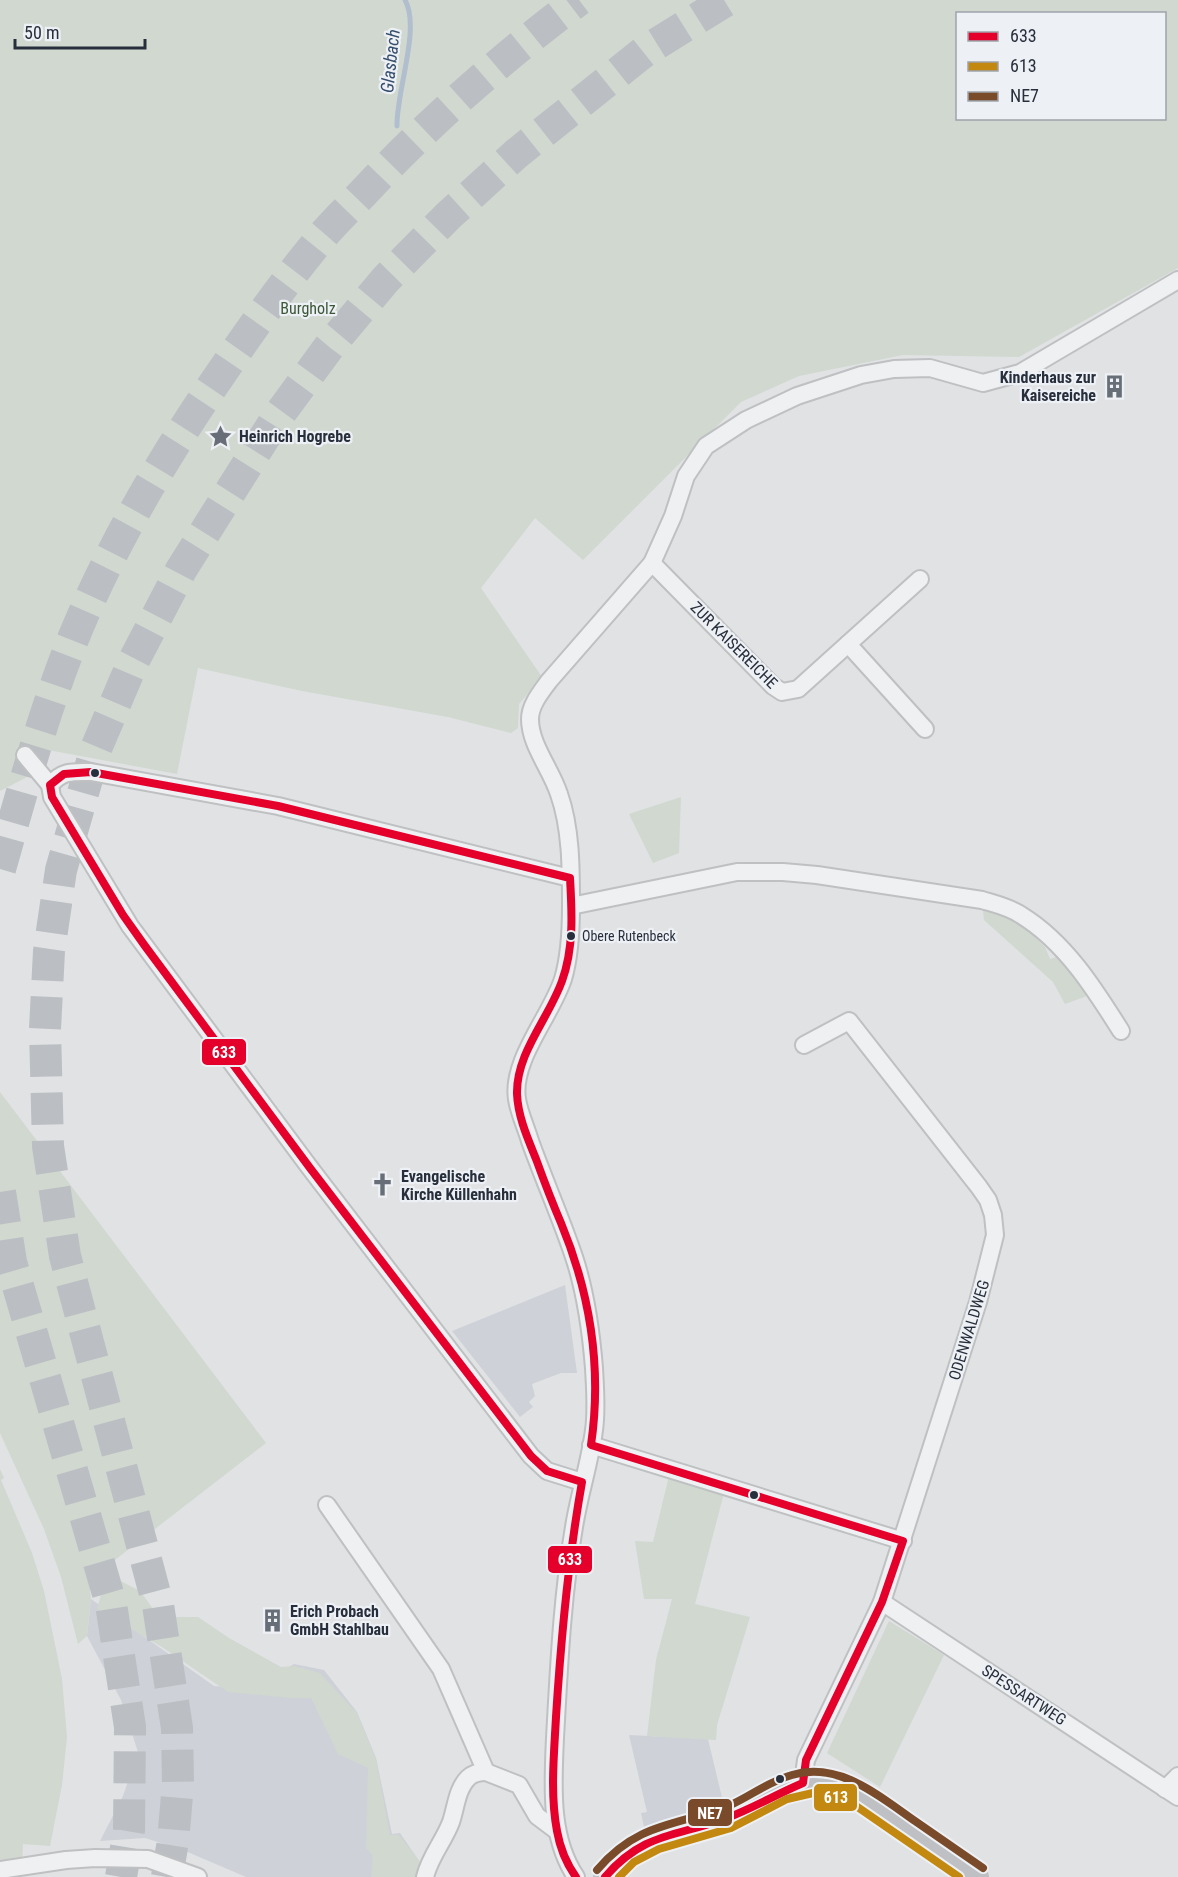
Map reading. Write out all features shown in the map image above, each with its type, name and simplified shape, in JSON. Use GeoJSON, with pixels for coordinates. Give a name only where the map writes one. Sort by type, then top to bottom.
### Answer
{"type":"FeatureCollection","features":[{"type":"Feature","properties":{"kind":"street"},"geometry":{"type":"LineString","coordinates":[[576,1877],[566,1863],[557,1831],[554,1758],[561,1635],[567,1578],[582,1482],[591,1445],[595,1406],[594,1368],[581,1278],[548,1192],[519,1108],[517,1093],[520,1068],[563,979],[569,946],[571,906],[568,831],[564,809],[558,790],[530,728],[530,714],[549,681],[652,564],[673,516],[686,476],[706,446],[746,420],[797,396],[861,375],[894,369],[930,368],[983,383],[1020,373],[1178,280]]}},
{"type":"Feature","properties":{"kind":"street","name":"ZUR KAISEREICHE"},"geometry":{"type":"LineString","coordinates":[[652,564],[773,686],[782,692],[798,689],[920,579]]}},
{"type":"Feature","properties":{"kind":"street"},"geometry":{"type":"LineString","coordinates":[[848,644],[926,729]]}},
{"type":"Feature","properties":{"kind":"street"},"geometry":{"type":"LineString","coordinates":[[25,755],[50,785],[52,797],[130,926],[531,1456],[548,1471],[582,1482]]}},
{"type":"Feature","properties":{"kind":"street"},"geometry":{"type":"LineString","coordinates":[[50,785],[58,776],[66,773],[91,772],[278,806],[570,878]]}},
{"type":"Feature","properties":{"kind":"street"},"geometry":{"type":"LineString","coordinates":[[571,906],[737,872],[817,875],[982,900],[1006,907],[1022,915],[1050,938],[1076,964],[1121,1031]]}},
{"type":"Feature","properties":{"kind":"street","name":"ODENWALDWEG"},"geometry":{"type":"LineString","coordinates":[[803,1783],[806,1760],[882,1602],[986,1275],[995,1235],[993,1215],[984,1194],[957,1156],[849,1022],[804,1045]]}},
{"type":"Feature","properties":{"kind":"street"},"geometry":{"type":"LineString","coordinates":[[591,1445],[903,1540]]}},
{"type":"Feature","properties":{"kind":"street"},"geometry":{"type":"LineString","coordinates":[[327,1505],[441,1669],[486,1772]]}},
{"type":"Feature","properties":{"kind":"street","name":"SPESSARTWEG"},"geometry":{"type":"LineString","coordinates":[[882,1602],[1172,1793],[1178,1776]]}},
{"type":"Feature","properties":{"kind":"street"},"geometry":{"type":"LineString","coordinates":[[425,1877],[429,1864],[451,1823],[463,1785],[477,1772],[486,1772],[519,1785],[537,1816],[557,1831]]}},
{"type":"Feature","properties":{"kind":"street"},"geometry":{"type":"LineString","coordinates":[[605,1877],[612,1867],[635,1848],[652,1839],[726,1819],[803,1783],[821,1783],[841,1787],[865,1799],[977,1877]]}},
{"type":"Feature","properties":{"kind":"street"},"geometry":{"type":"LineString","coordinates":[[0,1870],[66,1860],[147,1859],[174,1872],[198,1877]]}},
{"type":"Feature","properties":{"kind":"shaded area"},"geometry":{"type":"Polygon","coordinates":[[[565,1285],[577,1373],[561,1373],[532,1384],[535,1396],[529,1402],[533,1407],[520,1417],[452,1331],[565,1285]]]}},
{"type":"Feature","properties":{"kind":"shaded area"},"geometry":{"type":"Polygon","coordinates":[[[91,1599],[214,1686],[250,1689],[294,1664],[324,1670],[357,1712],[376,1758],[392,1834],[400,1833],[419,1861],[409,1866],[409,1877],[246,1877],[183,1850],[145,1838],[100,1841],[123,1796],[138,1752],[121,1700],[87,1636],[91,1599]]]}},
{"type":"Feature","properties":{"kind":"shaded area"},"geometry":{"type":"Polygon","coordinates":[[[629,1735],[708,1739],[724,1806],[644,1827],[641,1813],[647,1812],[629,1735]]]}},
{"type":"Feature","properties":{"kind":"green space","name":"Burgholz"},"geometry":{"type":"Polygon","coordinates":[[[0,0],[1178,0],[1178,268],[1019,357],[903,355],[799,376],[741,402],[583,560],[535,518],[481,588],[542,677],[519,704],[518,728],[511,733],[448,717],[302,691],[198,668],[177,774],[32,747],[29,776],[0,791],[0,0]]]}},
{"type":"Feature","properties":{"kind":"green space"},"geometry":{"type":"Polygon","coordinates":[[[681,797],[679,853],[653,863],[629,814],[681,797]]]}},
{"type":"Feature","properties":{"kind":"green space"},"geometry":{"type":"Polygon","coordinates":[[[987,907],[1033,929],[1032,934],[1045,947],[1050,959],[1063,955],[1087,996],[1065,1004],[1053,982],[984,920],[983,910],[987,907]]]}},
{"type":"Feature","properties":{"kind":"green space"},"geometry":{"type":"Polygon","coordinates":[[[0,1092],[266,1443],[89,1580],[91,1599],[87,1636],[78,1644],[61,1577],[44,1529],[0,1433],[0,1092]]]}},
{"type":"Feature","properties":{"kind":"green space"},"geometry":{"type":"Polygon","coordinates":[[[0,1469],[4,1478],[1,1480],[32,1553],[44,1591],[62,1679],[67,1737],[62,1785],[50,1846],[23,1844],[22,1863],[0,1877],[0,1469]]]}},
{"type":"Feature","properties":{"kind":"green space"},"geometry":{"type":"Polygon","coordinates":[[[669,1476],[724,1493],[695,1604],[750,1617],[717,1725],[716,1740],[647,1736],[656,1660],[672,1599],[644,1599],[635,1541],[653,1542],[669,1476]]]}},
{"type":"Feature","properties":{"kind":"green space"},"geometry":{"type":"Polygon","coordinates":[[[107,1574],[140,1591],[159,1617],[198,1617],[229,1638],[281,1667],[295,1666],[320,1673],[357,1713],[376,1759],[390,1835],[399,1835],[422,1864],[415,1877],[371,1877],[373,1856],[366,1848],[368,1768],[338,1754],[311,1698],[228,1692],[162,1647],[97,1609],[107,1574]]]}},
{"type":"Feature","properties":{"kind":"green space"},"geometry":{"type":"Polygon","coordinates":[[[889,1621],[944,1655],[880,1787],[827,1753],[889,1621]]]}},
{"type":"Feature","properties":{"kind":"waterway","name":"Glasbach"},"geometry":{"type":"LineString","coordinates":[[397,126],[409,43],[409,12],[405,0]]}},
{"type":"Feature","properties":{"kind":"tunnel"},"geometry":{"type":"LineString","coordinates":[[0,869],[43,724],[62,667],[86,608],[132,516],[166,457],[203,400],[274,298],[336,221],[441,115],[522,44],[579,0]]}},
{"type":"Feature","properties":{"kind":"tunnel"},"geometry":{"type":"LineString","coordinates":[[167,1877],[178,1784],[177,1728],[158,1605],[65,1256],[48,1146],[45,1029],[49,951],[61,870],[95,751],[132,664],[181,570],[276,419],[329,347],[386,279],[448,216],[516,154],[645,51],[727,0]]}},
{"type":"Feature","properties":{"kind":"tunnel"},"geometry":{"type":"LineString","coordinates":[[0,1192],[11,1262],[111,1604],[130,1727],[129,1830],[121,1877]]}},
{"type":"Feature","properties":{"kind":"transit line","name":"633"},"geometry":{"type":"LineString","coordinates":[[576,1877],[566,1861],[558,1837],[553,1774],[566,1599],[582,1482],[547,1471],[531,1456],[310,1168],[145,946],[123,915],[52,797],[50,785],[64,774],[91,772],[278,806],[570,878],[569,956],[556,995],[527,1050],[518,1079],[517,1094],[524,1128],[571,1250],[586,1304],[591,1332],[595,1388],[591,1445],[903,1541],[882,1602],[806,1760],[803,1783],[727,1818],[647,1844],[633,1851],[605,1877]]}},
{"type":"Feature","properties":{"kind":"transit line","name":"NE7"},"geometry":{"type":"LineString","coordinates":[[597,1870],[610,1856],[636,1837],[664,1826],[713,1812],[771,1783],[792,1775],[809,1772],[826,1773],[858,1783],[983,1868]]}},
{"type":"Feature","properties":{"kind":"transit line","name":"613"},"geometry":{"type":"LineString","coordinates":[[619,1877],[634,1862],[659,1849],[731,1828],[787,1799],[813,1793],[833,1796],[856,1806],[959,1877]]}},
{"type":"Feature","properties":{"kind":"place","name":"Kinderhaus zur Kaisereiche"},"geometry":{"type":"Point","coordinates":[1114,386]}},
{"type":"Feature","properties":{"kind":"place","name":"Heinrich Hogrebe"},"geometry":{"type":"Point","coordinates":[221,436]}},
{"type":"Feature","properties":{"kind":"place","name":"Obere Rutenbeck"},"geometry":{"type":"Point","coordinates":[571,936]}},
{"type":"Feature","properties":{"kind":"place","name":"Evangelische Kirche Küllenhahn"},"geometry":{"type":"Point","coordinates":[383,1185]}},
{"type":"Feature","properties":{"kind":"place","name":"Erich Probach GmbH Stahlbau"},"geometry":{"type":"Point","coordinates":[272,1620]}}]}
